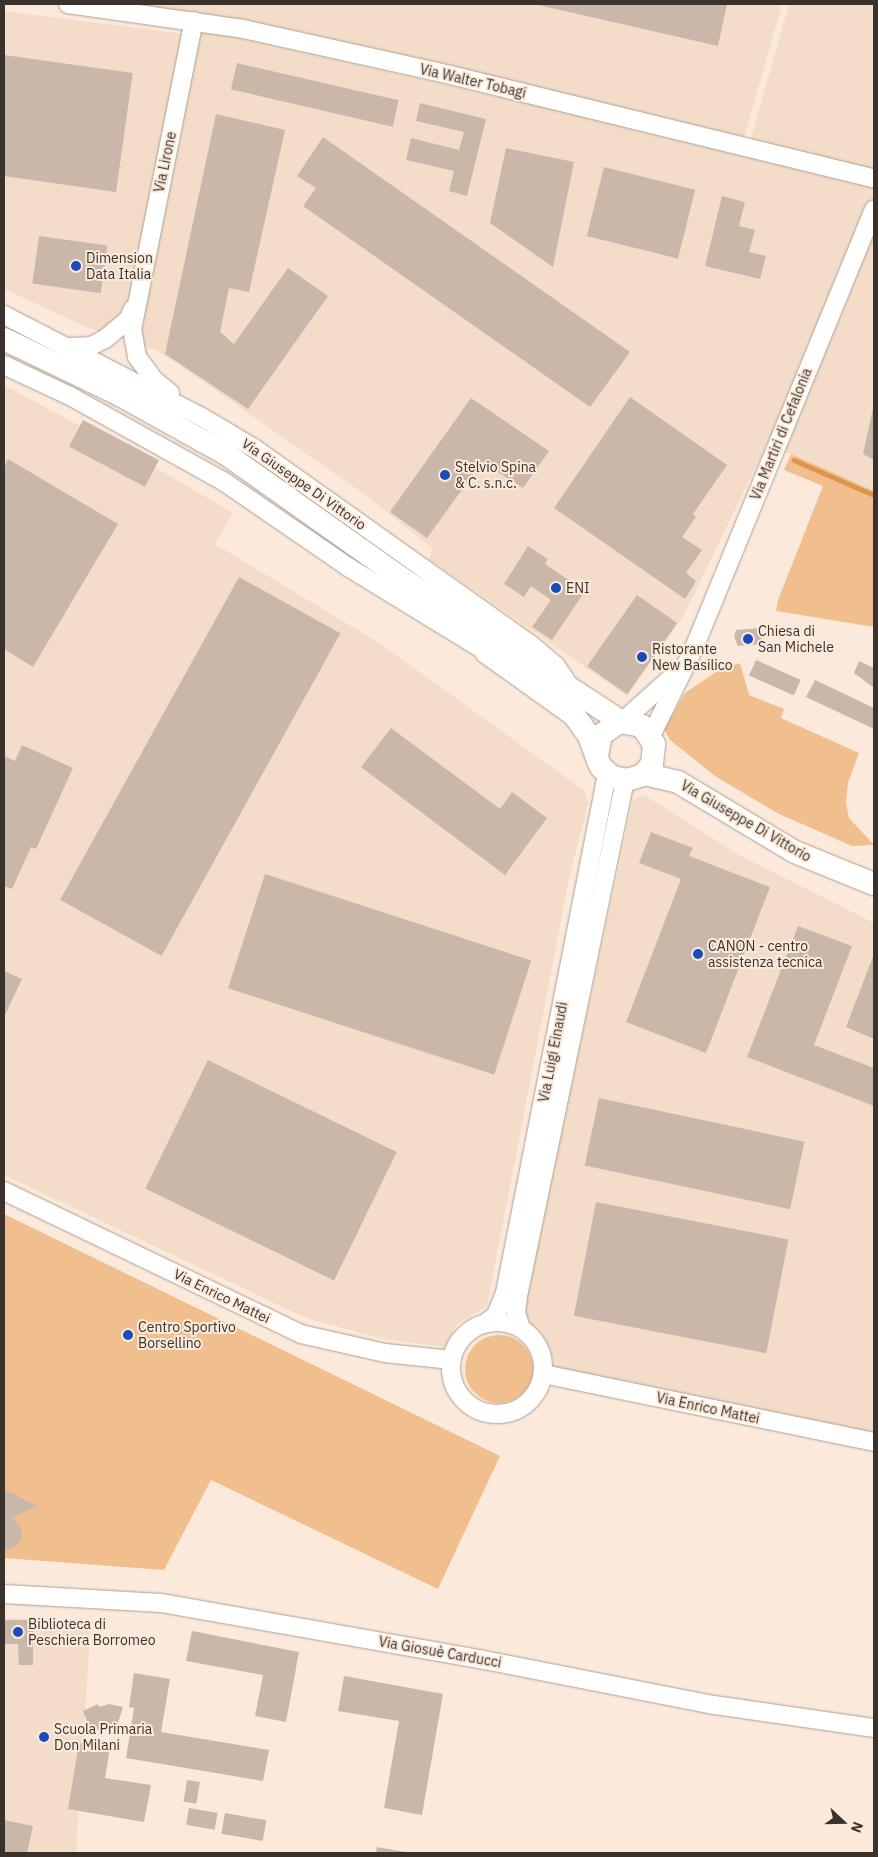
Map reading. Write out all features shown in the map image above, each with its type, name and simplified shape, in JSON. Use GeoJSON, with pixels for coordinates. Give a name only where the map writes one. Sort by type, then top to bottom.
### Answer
{"type":"FeatureCollection","features":[{"type":"Feature","properties":{"kind":"main road","name":"Via Giuseppe Di Vittorio"},"geometry":{"type":"LineString","coordinates":[[4,339],[120,395],[226,454],[401,578],[576,693],[622,722],[638,724],[682,770],[733,801],[874,873]]}},
{"type":"Feature","properties":{"kind":"main road","name":"Via Giuseppe Di Vittorio"},"geometry":{"type":"LineString","coordinates":[[401,578],[485,652],[569,711],[586,729],[618,771],[678,782],[795,852],[874,884]]}},
{"type":"Feature","properties":{"kind":"main road"},"geometry":{"type":"LineString","coordinates":[[622,722],[609,726],[601,734],[618,771],[653,761],[653,741]]}},
{"type":"Feature","properties":{"kind":"street","name":"Via Walter Tobagi"},"geometry":{"type":"LineString","coordinates":[[68,4],[194,21],[450,75],[874,178]]}},
{"type":"Feature","properties":{"kind":"street","name":"Via Lirone"},"geometry":{"type":"LineString","coordinates":[[194,21],[132,330],[137,357],[154,380],[200,416]]}},
{"type":"Feature","properties":{"kind":"street","name":"Via Martiri di Cefalonia"},"geometry":{"type":"LineString","coordinates":[[653,741],[874,209]]}},
{"type":"Feature","properties":{"kind":"street","name":"Via Lirone"},"geometry":{"type":"LineString","coordinates":[[68,347],[91,346],[105,340],[128,320],[136,304]]}},
{"type":"Feature","properties":{"kind":"street","name":"Via Giuseppe Di Vittorio"},"geometry":{"type":"LineString","coordinates":[[4,315],[200,416],[268,457],[530,644],[556,666],[576,693]]}},
{"type":"Feature","properties":{"kind":"street","name":"Via Giuseppe Di Vittorio"},"geometry":{"type":"LineString","coordinates":[[4,364],[70,396],[217,478],[348,567],[485,652]]}},
{"type":"Feature","properties":{"kind":"street","name":"Via Martiri di Cefalonia"},"geometry":{"type":"LineString","coordinates":[[622,722],[688,660]]}},
{"type":"Feature","properties":{"kind":"street","name":"Via Luigi Einaudi"},"geometry":{"type":"LineString","coordinates":[[486,1323],[496,1316],[505,1293],[618,771]]}},
{"type":"Feature","properties":{"kind":"street","name":"Via Luigi Einaudi"},"geometry":{"type":"LineString","coordinates":[[521,1328],[516,1313],[518,1296],[618,771]]}},
{"type":"Feature","properties":{"kind":"street","name":"Via Enrico Mattei"},"geometry":{"type":"LineString","coordinates":[[4,1191],[301,1334],[385,1353],[452,1360]]}},
{"type":"Feature","properties":{"kind":"street"},"geometry":{"type":"LineString","coordinates":[[498,1322],[521,1328],[538,1348],[543,1374],[538,1388],[530,1400],[518,1409],[489,1413],[476,1408],[456,1388],[452,1360],[464,1337],[486,1323],[498,1322]]}},
{"type":"Feature","properties":{"kind":"street","name":"Via Enrico Mattei"},"geometry":{"type":"LineString","coordinates":[[543,1374],[874,1442]]}},
{"type":"Feature","properties":{"kind":"street","name":"Via Giosuè Carducci"},"geometry":{"type":"LineString","coordinates":[[4,1594],[161,1603],[479,1659],[714,1705],[874,1728]]}},
{"type":"Feature","properties":{"kind":"shaded area"},"geometry":{"type":"Polygon","coordinates":[[[68,4],[782,4],[742,145],[450,75],[68,4]]]}},
{"type":"Feature","properties":{"kind":"shaded area"},"geometry":{"type":"Polygon","coordinates":[[[789,4],[874,4],[874,491],[767,444],[683,617],[627,696],[429,559],[433,549],[367,496],[175,362],[156,350],[86,327],[4,289],[4,11],[192,35],[201,31],[243,39],[747,153],[789,4]]]}},
{"type":"Feature","properties":{"kind":"shaded area"},"geometry":{"type":"Polygon","coordinates":[[[4,385],[136,456],[233,513],[215,544],[379,643],[585,791],[588,804],[570,874],[487,1306],[457,1324],[445,1347],[383,1339],[306,1318],[4,1175],[4,385]]]}},
{"type":"Feature","properties":{"kind":"shaded area"},"geometry":{"type":"Polygon","coordinates":[[[791,454],[874,491],[874,627],[776,611],[778,600],[823,486],[784,470],[791,454]]]}},
{"type":"Feature","properties":{"kind":"shaded area"},"geometry":{"type":"Polygon","coordinates":[[[740,663],[749,695],[784,709],[781,718],[859,753],[848,783],[846,803],[849,818],[874,845],[852,846],[777,813],[715,776],[670,740],[664,729],[685,693],[719,670],[740,663]]]}},
{"type":"Feature","properties":{"kind":"shaded area"},"geometry":{"type":"Polygon","coordinates":[[[644,795],[741,856],[874,923],[874,1451],[550,1384],[553,1359],[546,1344],[529,1325],[524,1306],[633,800],[644,795]]]}},
{"type":"Feature","properties":{"kind":"shaded area","name":"Centro Sportivo Borsellino"},"geometry":{"type":"Polygon","coordinates":[[[4,1214],[500,1456],[438,1589],[211,1480],[164,1570],[4,1558],[4,1214]]]}},
{"type":"Feature","properties":{"kind":"shaded area"},"geometry":{"type":"Polygon","coordinates":[[[492,1335],[506,1335],[518,1340],[528,1350],[533,1362],[533,1376],[528,1388],[518,1398],[506,1403],[492,1403],[480,1398],[470,1388],[465,1376],[465,1362],[470,1350],[480,1340],[492,1335]]]}},
{"type":"Feature","properties":{"kind":"shaded area","name":"Scuola Primaria Don Milani"},"geometry":{"type":"Polygon","coordinates":[[[4,1618],[91,1621],[76,1853],[4,1853],[4,1618]]]}},
{"type":"Feature","properties":{"kind":"building"},"geometry":{"type":"Polygon","coordinates":[[[534,4],[727,4],[718,46],[534,4]]]}},
{"type":"Feature","properties":{"kind":"building"},"geometry":{"type":"Polygon","coordinates":[[[4,55],[133,73],[116,192],[4,176],[4,55]]]}},
{"type":"Feature","properties":{"kind":"building"},"geometry":{"type":"Polygon","coordinates":[[[237,63],[399,100],[393,127],[231,89],[237,63]]]}},
{"type":"Feature","properties":{"kind":"building"},"geometry":{"type":"Polygon","coordinates":[[[420,103],[486,119],[467,196],[449,191],[454,171],[406,160],[411,138],[459,150],[464,132],[416,121],[420,103]]]}},
{"type":"Feature","properties":{"kind":"building"},"geometry":{"type":"Polygon","coordinates":[[[216,114],[285,130],[249,292],[229,288],[220,332],[234,344],[288,268],[328,296],[248,409],[165,354],[216,114]]]}},
{"type":"Feature","properties":{"kind":"building"},"geometry":{"type":"Polygon","coordinates":[[[323,137],[630,352],[590,407],[303,206],[316,188],[297,176],[323,137]]]}},
{"type":"Feature","properties":{"kind":"building"},"geometry":{"type":"Polygon","coordinates":[[[506,148],[574,162],[553,267],[490,223],[506,148]]]}},
{"type":"Feature","properties":{"kind":"building"},"geometry":{"type":"Polygon","coordinates":[[[604,167],[695,190],[678,259],[587,236],[604,167]]]}},
{"type":"Feature","properties":{"kind":"building"},"geometry":{"type":"Polygon","coordinates":[[[722,196],[745,202],[739,226],[755,230],[749,252],[766,256],[760,279],[705,266],[722,196]]]}},
{"type":"Feature","properties":{"kind":"building"},"geometry":{"type":"Polygon","coordinates":[[[39,236],[107,246],[101,293],[32,284],[39,236]]]}},
{"type":"Feature","properties":{"kind":"building"},"geometry":{"type":"Polygon","coordinates":[[[630,397],[727,465],[693,514],[696,517],[682,537],[702,550],[686,573],[696,581],[685,599],[554,508],[630,397]]]}},
{"type":"Feature","properties":{"kind":"building","name":"Stelvio Spina & C. s.n.c."},"geometry":{"type":"Polygon","coordinates":[[[471,398],[549,451],[523,488],[482,462],[427,538],[390,512],[471,398]]]}},
{"type":"Feature","properties":{"kind":"building"},"geometry":{"type":"Polygon","coordinates":[[[874,408],[874,460],[863,454],[874,408]]]}},
{"type":"Feature","properties":{"kind":"building"},"geometry":{"type":"Polygon","coordinates":[[[83,420],[159,460],[145,487],[69,446],[83,420]]]}},
{"type":"Feature","properties":{"kind":"building"},"geometry":{"type":"Polygon","coordinates":[[[8,459],[118,524],[33,667],[4,649],[4,467],[8,459]]]}},
{"type":"Feature","properties":{"kind":"building"},"geometry":{"type":"Polygon","coordinates":[[[528,546],[548,559],[545,564],[585,591],[552,640],[532,627],[551,600],[531,586],[524,597],[504,584],[528,546]]]}},
{"type":"Feature","properties":{"kind":"building"},"geometry":{"type":"Polygon","coordinates":[[[239,577],[340,633],[162,956],[60,900],[239,577]]]}},
{"type":"Feature","properties":{"kind":"building"},"geometry":{"type":"Polygon","coordinates":[[[637,595],[677,623],[627,694],[587,666],[637,595]]]}},
{"type":"Feature","properties":{"kind":"building","name":"Chiesa di San Michele"},"geometry":{"type":"Polygon","coordinates":[[[761,628],[762,644],[738,646],[734,637],[736,630],[761,628]]]}},
{"type":"Feature","properties":{"kind":"building"},"geometry":{"type":"Polygon","coordinates":[[[756,660],[801,680],[794,695],[749,676],[756,660]]]}},
{"type":"Feature","properties":{"kind":"building"},"geometry":{"type":"Polygon","coordinates":[[[859,661],[874,668],[874,688],[854,673],[859,661]]]}},
{"type":"Feature","properties":{"kind":"building"},"geometry":{"type":"Polygon","coordinates":[[[815,680],[874,708],[874,729],[806,697],[815,680]]]}},
{"type":"Feature","properties":{"kind":"building"},"geometry":{"type":"Polygon","coordinates":[[[391,728],[500,809],[512,792],[547,818],[505,875],[361,767],[391,728]]]}},
{"type":"Feature","properties":{"kind":"building"},"geometry":{"type":"Polygon","coordinates":[[[22,745],[73,768],[36,849],[31,847],[12,889],[4,886],[4,756],[15,761],[22,745]]]}},
{"type":"Feature","properties":{"kind":"building","name":"CANON - centro assistenza tecnica"},"geometry":{"type":"Polygon","coordinates":[[[651,832],[693,848],[689,856],[770,887],[706,1053],[626,1022],[681,879],[639,863],[651,832]]]}},
{"type":"Feature","properties":{"kind":"building"},"geometry":{"type":"Polygon","coordinates":[[[265,874],[531,961],[494,1075],[228,988],[265,874]]]}},
{"type":"Feature","properties":{"kind":"building"},"geometry":{"type":"Polygon","coordinates":[[[798,926],[852,946],[814,1045],[874,1068],[874,1106],[747,1057],[798,926]]]}},
{"type":"Feature","properties":{"kind":"building"},"geometry":{"type":"Polygon","coordinates":[[[874,954],[874,1039],[846,1027],[874,954]]]}},
{"type":"Feature","properties":{"kind":"building"},"geometry":{"type":"Polygon","coordinates":[[[4,971],[22,979],[4,1017],[4,971]]]}},
{"type":"Feature","properties":{"kind":"building"},"geometry":{"type":"Polygon","coordinates":[[[208,1060],[397,1152],[334,1281],[145,1189],[208,1060]]]}},
{"type":"Feature","properties":{"kind":"building"},"geometry":{"type":"Polygon","coordinates":[[[599,1098],[804,1142],[790,1209],[585,1165],[599,1098]]]}},
{"type":"Feature","properties":{"kind":"building"},"geometry":{"type":"Polygon","coordinates":[[[596,1202],[788,1239],[766,1353],[574,1316],[596,1202]]]}},
{"type":"Feature","properties":{"kind":"building"},"geometry":{"type":"Polygon","coordinates":[[[4,1489],[37,1506],[12,1518],[21,1528],[22,1535],[20,1542],[9,1550],[4,1550],[4,1489]]]}},
{"type":"Feature","properties":{"kind":"building","name":"Biblioteca di Peschiera Borromeo"},"geometry":{"type":"Polygon","coordinates":[[[4,1620],[33,1620],[33,1665],[19,1665],[18,1644],[4,1644],[4,1620]]]}},
{"type":"Feature","properties":{"kind":"building"},"geometry":{"type":"Polygon","coordinates":[[[192,1631],[299,1652],[286,1722],[255,1716],[263,1675],[186,1661],[192,1631]]]}},
{"type":"Feature","properties":{"kind":"building"},"geometry":{"type":"Polygon","coordinates":[[[134,1673],[170,1679],[161,1732],[269,1750],[263,1781],[126,1758],[134,1708],[129,1707],[134,1673]]]}},
{"type":"Feature","properties":{"kind":"building"},"geometry":{"type":"Polygon","coordinates":[[[344,1676],[443,1694],[422,1815],[384,1808],[399,1721],[338,1711],[344,1676]]]}},
{"type":"Feature","properties":{"kind":"building"},"geometry":{"type":"Polygon","coordinates":[[[98,1704],[99,1707],[109,1704],[123,1707],[117,1726],[91,1731],[83,1711],[98,1704]]]}},
{"type":"Feature","properties":{"kind":"building"},"geometry":{"type":"Polygon","coordinates":[[[79,1743],[110,1748],[105,1778],[151,1785],[144,1822],[68,1809],[79,1743]]]}},
{"type":"Feature","properties":{"kind":"building"},"geometry":{"type":"Polygon","coordinates":[[[187,1780],[200,1782],[196,1804],[184,1802],[187,1780]]]}},
{"type":"Feature","properties":{"kind":"building"},"geometry":{"type":"Polygon","coordinates":[[[189,1808],[218,1813],[215,1830],[186,1825],[189,1808]]]}},
{"type":"Feature","properties":{"kind":"building"},"geometry":{"type":"Polygon","coordinates":[[[225,1813],[266,1820],[263,1841],[221,1834],[225,1813]]]}},
{"type":"Feature","properties":{"kind":"building"},"geometry":{"type":"Polygon","coordinates":[[[4,1820],[33,1826],[27,1853],[4,1853],[4,1820]]]}},
{"type":"Feature","properties":{"kind":"building"},"geometry":{"type":"Polygon","coordinates":[[[377,1847],[406,1852],[406,1853],[376,1853],[377,1847]]]}},
{"type":"Feature","properties":{"kind":"waterway"},"geometry":{"type":"LineString","coordinates":[[794,460],[874,495]]}},
{"type":"Feature","properties":{"kind":"place","name":"Dimension Data Italia"},"geometry":{"type":"Point","coordinates":[76,266]}},
{"type":"Feature","properties":{"kind":"place","name":"Stelvio Spina & C. s.n.c."},"geometry":{"type":"Point","coordinates":[445,475]}},
{"type":"Feature","properties":{"kind":"place","name":"ENI"},"geometry":{"type":"Point","coordinates":[556,588]}},
{"type":"Feature","properties":{"kind":"place","name":"Chiesa di San Michele"},"geometry":{"type":"Point","coordinates":[748,639]}},
{"type":"Feature","properties":{"kind":"place","name":"Ristorante New Basilico"},"geometry":{"type":"Point","coordinates":[642,657]}},
{"type":"Feature","properties":{"kind":"place","name":"CANON - centro assistenza tecnica"},"geometry":{"type":"Point","coordinates":[698,954]}},
{"type":"Feature","properties":{"kind":"place","name":"Centro Sportivo Borsellino"},"geometry":{"type":"Point","coordinates":[128,1335]}},
{"type":"Feature","properties":{"kind":"place","name":"Biblioteca di Peschiera Borromeo"},"geometry":{"type":"Point","coordinates":[18,1632]}},
{"type":"Feature","properties":{"kind":"place","name":"Scuola Primaria Don Milani"},"geometry":{"type":"Point","coordinates":[44,1737]}}]}
